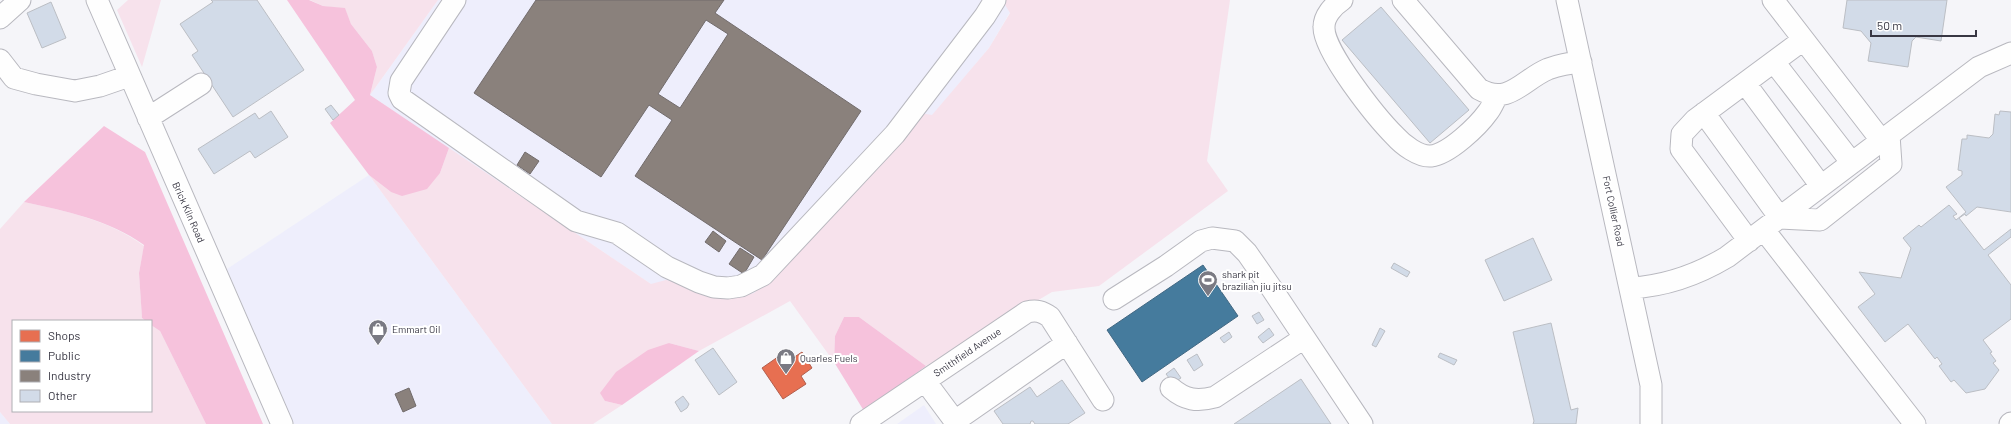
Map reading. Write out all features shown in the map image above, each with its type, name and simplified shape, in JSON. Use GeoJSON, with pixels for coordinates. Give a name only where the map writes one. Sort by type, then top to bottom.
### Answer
{"type":"FeatureCollection","features":[{"type":"Feature","properties":{"kind":"street"},"geometry":{"type":"LineString","coordinates":[[0,18],[20,0]]}},
{"type":"Feature","properties":{"kind":"street","name":"Brick Kiln Road"},"geometry":{"type":"LineString","coordinates":[[97,0],[282,424]]}},
{"type":"Feature","properties":{"kind":"street"},"geometry":{"type":"LineString","coordinates":[[455,0],[401,81],[398,93],[402,99],[576,221],[585,225],[603,228],[617,233],[667,267],[699,282],[714,287],[728,288],[741,286],[763,275],[858,175],[895,134],[985,16],[995,0]]}},
{"type":"Feature","properties":{"kind":"street"},"geometry":{"type":"LineString","coordinates":[[1342,0],[1332,7],[1327,17],[1324,27],[1328,42],[1340,66],[1364,100],[1395,137],[1415,152],[1430,156],[1442,153],[1460,140],[1488,112],[1497,96]]}},
{"type":"Feature","properties":{"kind":"street"},"geometry":{"type":"LineString","coordinates":[[1403,0],[1479,89],[1487,94],[1497,96],[1507,94],[1546,70],[1561,64],[1581,62]]}},
{"type":"Feature","properties":{"kind":"street","name":"Fort Collier Road"},"geometry":{"type":"LineString","coordinates":[[1567,0],[1651,385],[1652,424]]}},
{"type":"Feature","properties":{"kind":"street"},"geometry":{"type":"LineString","coordinates":[[1773,0],[1885,138],[1891,164],[1820,220],[1780,218]]}},
{"type":"Feature","properties":{"kind":"street"},"geometry":{"type":"LineString","coordinates":[[1804,40],[1694,120],[1682,134],[1681,149],[1757,235],[1915,424]]}},
{"type":"Feature","properties":{"kind":"street"},"geometry":{"type":"LineString","coordinates":[[1631,288],[1664,284],[1688,277],[1727,257],[1979,67],[2011,53]]}},
{"type":"Feature","properties":{"kind":"street"},"geometry":{"type":"LineString","coordinates":[[0,60],[14,78],[36,84],[75,91],[100,86],[129,76]]}},
{"type":"Feature","properties":{"kind":"street"},"geometry":{"type":"LineString","coordinates":[[1774,62],[1852,162]]}},
{"type":"Feature","properties":{"kind":"street"},"geometry":{"type":"LineString","coordinates":[[1745,83],[1821,186]]}},
{"type":"Feature","properties":{"kind":"street"},"geometry":{"type":"LineString","coordinates":[[148,118],[201,84]]}},
{"type":"Feature","properties":{"kind":"street"},"geometry":{"type":"LineString","coordinates":[[1704,113],[1780,218]]}},
{"type":"Feature","properties":{"kind":"street"},"geometry":{"type":"LineString","coordinates":[[1114,299],[1166,266],[1201,240],[1223,238],[1235,241],[1247,253],[1362,424]]}},
{"type":"Feature","properties":{"kind":"street","name":"Smithfield Avenue"},"geometry":{"type":"LineString","coordinates":[[871,421],[925,381],[1027,312],[1035,310],[1050,316],[1103,400]]}},
{"type":"Feature","properties":{"kind":"street"},"geometry":{"type":"LineString","coordinates":[[1170,388],[1179,395],[1192,400],[1204,400],[1215,397],[1304,338]]}},
{"type":"Feature","properties":{"kind":"street"},"geometry":{"type":"LineString","coordinates":[[925,381],[956,422],[1067,343]]}},
{"type":"Feature","properties":{"kind":"shaded area"},"geometry":{"type":"Polygon","coordinates":[[[128,0],[161,0],[142,67],[117,10],[128,0]]]}},
{"type":"Feature","properties":{"kind":"shaded area"},"geometry":{"type":"Polygon","coordinates":[[[287,0],[309,0],[323,6],[345,8],[351,24],[372,51],[377,67],[370,95],[449,148],[440,173],[427,189],[402,196],[391,192],[369,175],[330,123],[355,100],[287,0]]]}},
{"type":"Feature","properties":{"kind":"shaded area"},"geometry":{"type":"Polygon","coordinates":[[[310,0],[438,0],[370,95],[377,67],[372,51],[351,24],[345,9],[323,6],[310,0]]]}},
{"type":"Feature","properties":{"kind":"shaded area"},"geometry":{"type":"Polygon","coordinates":[[[438,0],[1017,0],[989,48],[838,227],[752,309],[651,284],[370,95],[438,0]]]}},
{"type":"Feature","properties":{"kind":"shaded area"},"geometry":{"type":"Polygon","coordinates":[[[1006,0],[1230,0],[1207,161],[1228,191],[1099,286],[1052,292],[926,366],[859,317],[844,317],[835,336],[834,362],[790,301],[699,351],[669,343],[605,401],[622,405],[593,424],[552,424],[369,175],[391,192],[440,173],[449,148],[651,284],[666,280],[734,298],[754,293],[794,255],[920,113],[932,115],[989,48],[1010,13],[1004,3],[1006,0]]]}},
{"type":"Feature","properties":{"kind":"shaded area"},"geometry":{"type":"Polygon","coordinates":[[[104,126],[145,152],[263,424],[206,424],[160,331],[152,326],[152,320],[145,320],[142,318],[139,273],[144,245],[131,236],[102,223],[71,213],[24,202],[104,126]]]}},
{"type":"Feature","properties":{"kind":"shaded area","name":"Emmart Oil"},"geometry":{"type":"Polygon","coordinates":[[[369,175],[552,424],[294,424],[227,269],[369,175]]]}},
{"type":"Feature","properties":{"kind":"shaded area"},"geometry":{"type":"Polygon","coordinates":[[[24,202],[71,213],[102,223],[131,237],[144,246],[139,273],[142,318],[145,320],[12,320],[12,412],[152,412],[152,326],[160,331],[206,424],[10,424],[0,412],[0,229],[24,202]]]}},
{"type":"Feature","properties":{"kind":"shaded area"},"geometry":{"type":"Polygon","coordinates":[[[844,317],[859,317],[926,366],[864,411],[834,362],[835,336],[844,317]]]}},
{"type":"Feature","properties":{"kind":"shaded area"},"geometry":{"type":"Polygon","coordinates":[[[669,343],[699,351],[622,405],[605,401],[600,393],[616,372],[648,350],[669,343]]]}},
{"type":"Feature","properties":{"kind":"shaded area"},"geometry":{"type":"Polygon","coordinates":[[[924,405],[936,424],[897,424],[924,405]]]}},
{"type":"Feature","properties":{"kind":"shaded area"},"geometry":{"type":"Polygon","coordinates":[[[0,412],[10,424],[0,424],[0,412]]]}},
{"type":"Feature","properties":{"kind":"building: Shops"},"geometry":{"type":"Polygon","coordinates":[[[785,352],[790,360],[802,352],[812,368],[801,376],[806,384],[783,399],[762,368],[785,352]]]}},
{"type":"Feature","properties":{"kind":"building: Public"},"geometry":{"type":"Polygon","coordinates":[[[1203,265],[1238,316],[1142,382],[1107,330],[1203,265]]]}},
{"type":"Feature","properties":{"kind":"building: Industry"},"geometry":{"type":"Polygon","coordinates":[[[536,0],[724,0],[715,13],[861,111],[762,260],[635,176],[672,120],[649,105],[601,177],[474,93],[536,0]],[[706,20],[658,94],[680,108],[728,34],[706,20]]]}},
{"type":"Feature","properties":{"kind":"building: Industry"},"geometry":{"type":"Polygon","coordinates":[[[525,152],[539,161],[530,174],[517,165],[525,152]]]}},
{"type":"Feature","properties":{"kind":"building: Industry"},"geometry":{"type":"Polygon","coordinates":[[[713,231],[726,241],[719,252],[705,242],[713,231]]]}},
{"type":"Feature","properties":{"kind":"building: Industry"},"geometry":{"type":"Polygon","coordinates":[[[740,248],[754,257],[744,274],[729,264],[740,248]]]}},
{"type":"Feature","properties":{"kind":"building: Industry"},"geometry":{"type":"Polygon","coordinates":[[[409,388],[416,406],[403,412],[395,394],[409,388]]]}},
{"type":"Feature","properties":{"kind":"building: Other"},"geometry":{"type":"Polygon","coordinates":[[[211,0],[257,0],[304,70],[233,117],[192,55],[198,51],[180,24],[213,2],[211,0]]]}},
{"type":"Feature","properties":{"kind":"building: Other"},"geometry":{"type":"Polygon","coordinates":[[[1847,0],[1947,0],[1941,41],[1916,37],[1912,41],[1908,67],[1868,61],[1871,43],[1861,31],[1843,28],[1847,0]]]}},
{"type":"Feature","properties":{"kind":"building: Other"},"geometry":{"type":"Polygon","coordinates":[[[51,2],[66,38],[42,48],[27,13],[51,2]]]}},
{"type":"Feature","properties":{"kind":"building: Other"},"geometry":{"type":"Polygon","coordinates":[[[1381,7],[1469,110],[1430,143],[1342,40],[1381,7]]]}},
{"type":"Feature","properties":{"kind":"building: Other"},"geometry":{"type":"Polygon","coordinates":[[[331,105],[339,115],[333,120],[325,109],[331,105]]]}},
{"type":"Feature","properties":{"kind":"building: Other"},"geometry":{"type":"Polygon","coordinates":[[[271,111],[288,137],[255,158],[250,151],[214,174],[198,149],[255,113],[259,119],[271,111]]]}},
{"type":"Feature","properties":{"kind":"building: Other"},"geometry":{"type":"Polygon","coordinates":[[[2000,111],[2011,112],[2011,212],[1977,207],[1966,216],[1965,214],[1959,218],[1984,250],[2011,229],[2011,237],[1988,255],[2011,285],[2011,319],[1983,340],[1992,352],[1990,353],[1996,361],[1993,363],[1999,370],[1985,389],[1966,393],[1954,380],[1951,382],[1939,366],[1942,364],[1937,357],[1935,359],[1908,324],[1885,342],[1858,307],[1875,294],[1859,272],[1901,278],[1911,248],[1903,238],[1919,225],[1921,227],[1949,205],[1957,214],[1953,216],[1956,220],[1966,212],[1946,187],[1962,175],[1962,171],[1958,170],[1962,139],[1967,139],[1967,135],[1989,138],[1993,134],[1995,114],[1999,115],[2000,111]]]}},
{"type":"Feature","properties":{"kind":"building: Other"},"geometry":{"type":"Polygon","coordinates":[[[1533,238],[1552,280],[1504,301],[1485,260],[1533,238]]]}},
{"type":"Feature","properties":{"kind":"building: Other"},"geometry":{"type":"Polygon","coordinates":[[[1394,263],[1410,272],[1407,277],[1391,268],[1394,263]]]}},
{"type":"Feature","properties":{"kind":"building: Other"},"geometry":{"type":"Polygon","coordinates":[[[1259,312],[1264,320],[1257,324],[1252,316],[1259,312]]]}},
{"type":"Feature","properties":{"kind":"building: Other"},"geometry":{"type":"Polygon","coordinates":[[[1551,323],[1571,410],[1578,408],[1576,424],[1533,424],[1534,421],[1513,332],[1551,323]]]}},
{"type":"Feature","properties":{"kind":"building: Other"},"geometry":{"type":"Polygon","coordinates":[[[1269,328],[1274,335],[1263,343],[1258,337],[1269,328]]]}},
{"type":"Feature","properties":{"kind":"building: Other"},"geometry":{"type":"Polygon","coordinates":[[[1380,328],[1385,331],[1376,347],[1372,345],[1380,328]]]}},
{"type":"Feature","properties":{"kind":"building: Other"},"geometry":{"type":"Polygon","coordinates":[[[1229,332],[1232,337],[1224,343],[1220,338],[1229,332]]]}},
{"type":"Feature","properties":{"kind":"building: Other"},"geometry":{"type":"Polygon","coordinates":[[[713,348],[737,382],[719,395],[695,360],[713,348]]]}},
{"type":"Feature","properties":{"kind":"building: Other"},"geometry":{"type":"Polygon","coordinates":[[[1440,353],[1457,360],[1454,365],[1438,357],[1440,353]]]}},
{"type":"Feature","properties":{"kind":"building: Other"},"geometry":{"type":"Polygon","coordinates":[[[1197,354],[1203,365],[1194,371],[1187,360],[1197,354]]]}},
{"type":"Feature","properties":{"kind":"building: Other"},"geometry":{"type":"Polygon","coordinates":[[[1174,368],[1181,378],[1173,383],[1166,374],[1174,368]]]}},
{"type":"Feature","properties":{"kind":"building: Other"},"geometry":{"type":"Polygon","coordinates":[[[1301,379],[1331,424],[1234,424],[1301,379]]]}},
{"type":"Feature","properties":{"kind":"building: Other"},"geometry":{"type":"Polygon","coordinates":[[[1062,380],[1085,413],[1068,424],[1035,424],[1031,421],[1030,424],[1003,424],[994,411],[1030,387],[1037,397],[1062,380]]]}},
{"type":"Feature","properties":{"kind":"building: Other"},"geometry":{"type":"Polygon","coordinates":[[[683,396],[689,404],[687,408],[681,412],[675,402],[683,396]]]}},
{"type":"Feature","properties":{"kind":"place","name":"shark pit brazilian jiu jitsu"},"geometry":{"type":"Point","coordinates":[1208,297]}},
{"type":"Feature","properties":{"kind":"place","name":"Emmart Oil"},"geometry":{"type":"Point","coordinates":[378,346]}},
{"type":"Feature","properties":{"kind":"place","name":"Quarles Fuels"},"geometry":{"type":"Point","coordinates":[786,375]}}]}
